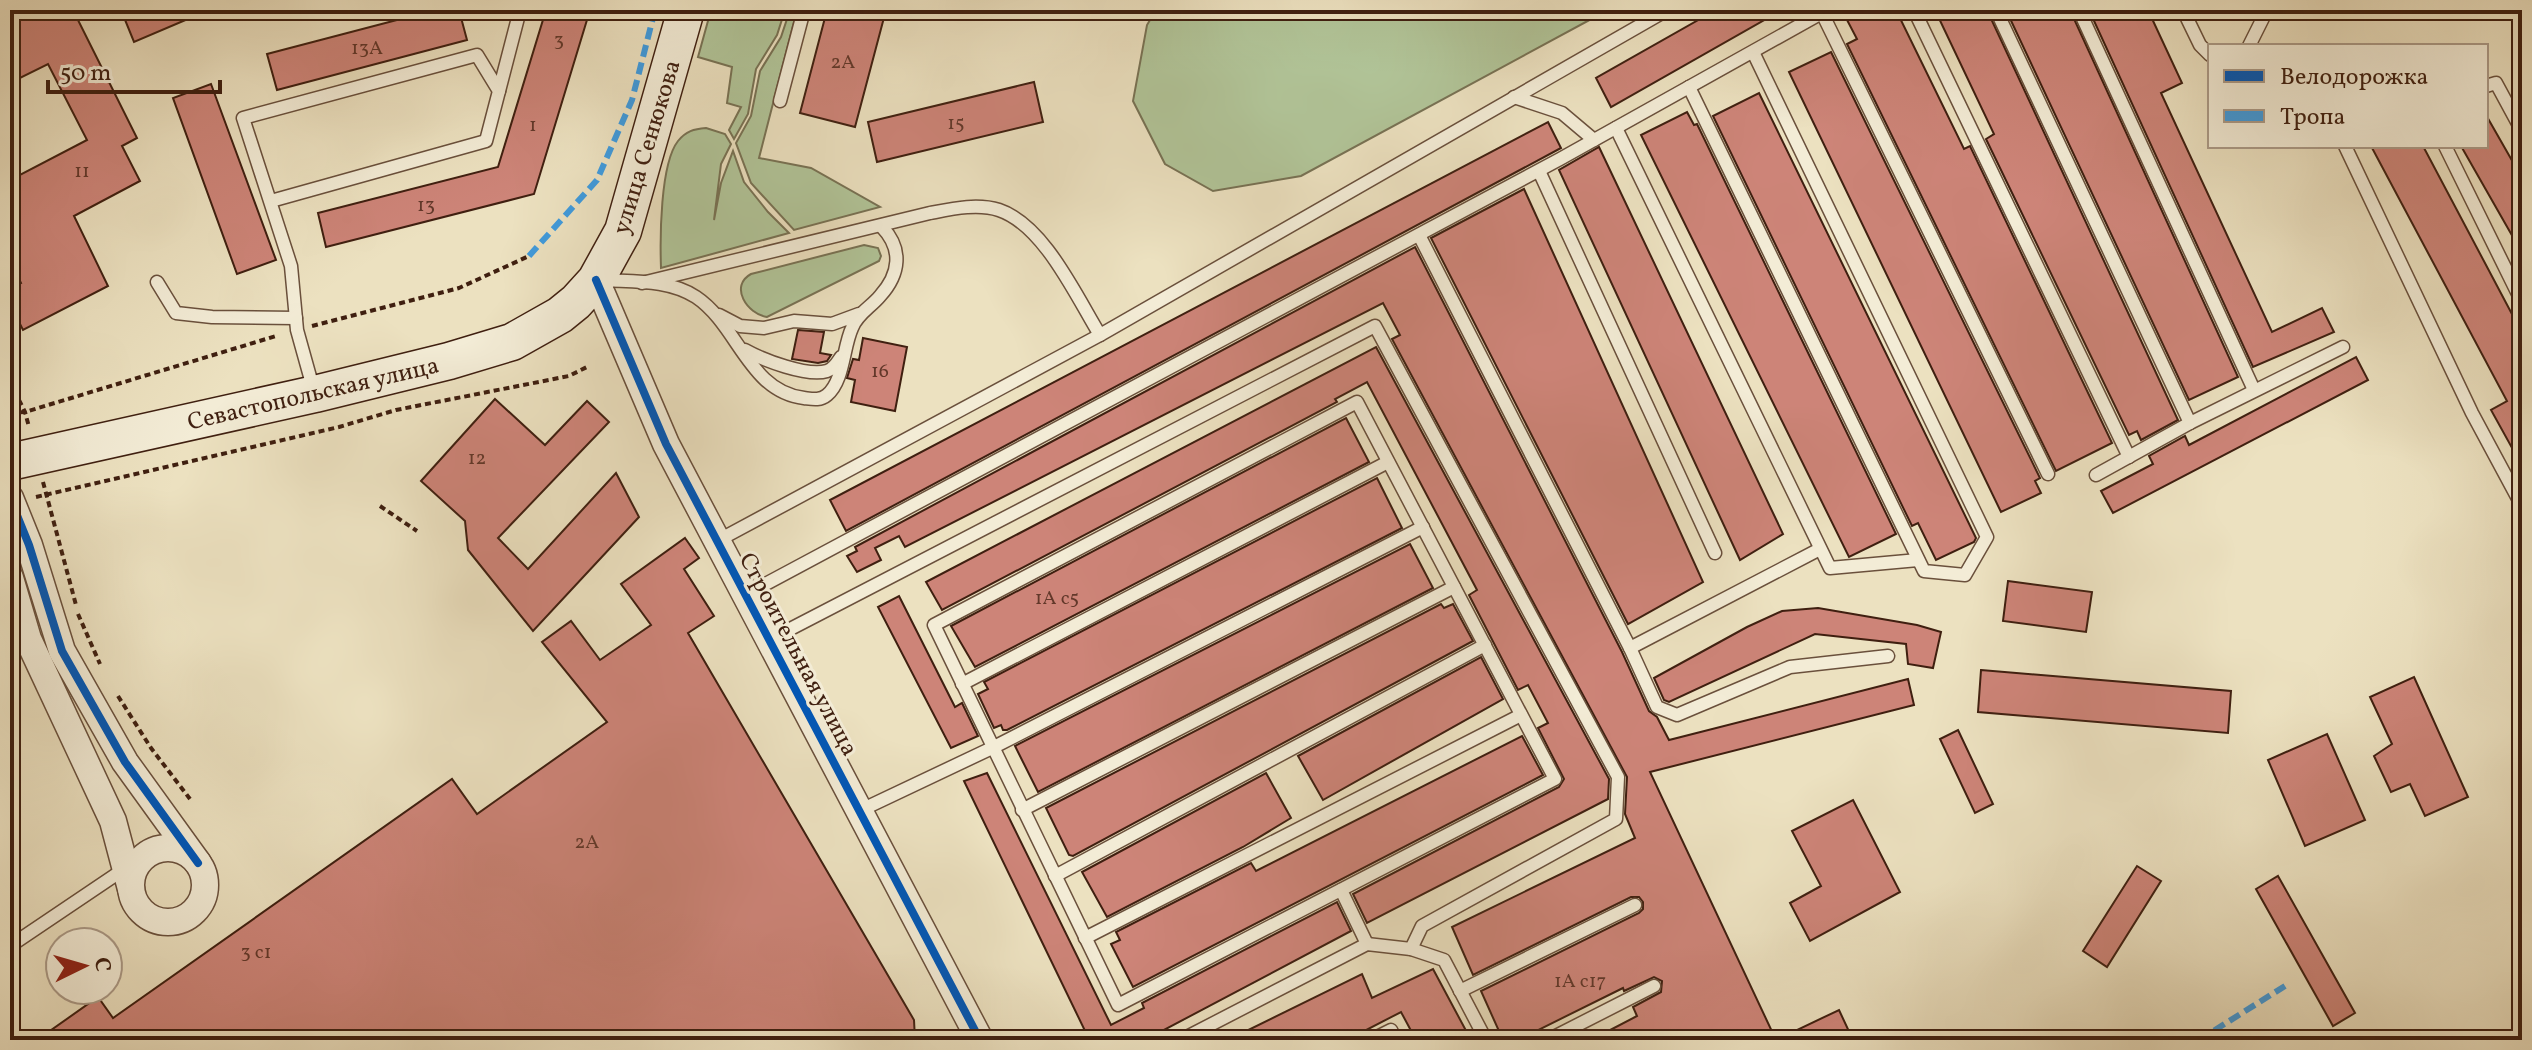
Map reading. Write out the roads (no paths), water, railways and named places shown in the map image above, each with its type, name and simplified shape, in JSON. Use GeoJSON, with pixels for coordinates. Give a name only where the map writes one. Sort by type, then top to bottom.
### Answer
{"type":"FeatureCollection","features":[{"type":"Feature","properties":{"kind":"main road","name":"улица Сенюкова"},"geometry":{"type":"LineString","coordinates":[[596,280],[630,214],[686,10]]}},
{"type":"Feature","properties":{"kind":"main road","name":"Севастопольская улица"},"geometry":{"type":"LineString","coordinates":[[10,462],[315,394],[512,342],[560,315],[596,280]]}},
{"type":"Feature","properties":{"kind":"street","name":"Строительная улица"},"geometry":{"type":"LineString","coordinates":[[596,280],[666,444],[980,1040]]}},
{"type":"Feature","properties":{"kind":"street"},"geometry":{"type":"LineString","coordinates":[[10,578],[28,639],[134,870],[142,911],[152,919],[177,921],[198,908],[206,885],[204,873],[125,762],[62,651],[17,498]]}},
{"type":"Feature","properties":{"kind":"street"},"geometry":{"type":"LineString","coordinates":[[134,870],[156,849],[167,847],[190,854],[198,863]]}},
{"type":"Feature","properties":{"kind":"lane"},"geometry":{"type":"LineString","coordinates":[[271,201],[486,141],[520,10]]}},
{"type":"Feature","properties":{"kind":"lane"},"geometry":{"type":"LineString","coordinates":[[780,101],[804,10]]}},
{"type":"Feature","properties":{"kind":"lane"},"geometry":{"type":"LineString","coordinates":[[717,541],[1100,335],[1667,10]]}},
{"type":"Feature","properties":{"kind":"lane"},"geometry":{"type":"LineString","coordinates":[[1914,10],[2129,457]]}},
{"type":"Feature","properties":{"kind":"lane"},"geometry":{"type":"LineString","coordinates":[[1996,10],[2190,423]]}},
{"type":"Feature","properties":{"kind":"lane"},"geometry":{"type":"LineString","coordinates":[[2079,10],[2254,390]]}},
{"type":"Feature","properties":{"kind":"lane"},"geometry":{"type":"LineString","coordinates":[[2183,10],[2200,45],[2208,53]]}},
{"type":"Feature","properties":{"kind":"lane"},"geometry":{"type":"LineString","coordinates":[[2250,44],[2267,10]]}},
{"type":"Feature","properties":{"kind":"lane"},"geometry":{"type":"LineString","coordinates":[[745,595],[1539,171],[1825,12],[2048,474]]}},
{"type":"Feature","properties":{"kind":"lane"},"geometry":{"type":"LineString","coordinates":[[1689,87],[1924,571],[1965,575],[1987,537],[1753,52]]}},
{"type":"Feature","properties":{"kind":"lane"},"geometry":{"type":"LineString","coordinates":[[315,394],[297,324],[291,266],[243,118],[477,55],[499,91]]}},
{"type":"Feature","properties":{"kind":"lane"},"geometry":{"type":"LineString","coordinates":[[2488,85],[2496,83],[2522,131]]}},
{"type":"Feature","properties":{"kind":"lane"},"geometry":{"type":"LineString","coordinates":[[1514,97],[1562,113],[1594,140]]}},
{"type":"Feature","properties":{"kind":"lane"},"geometry":{"type":"LineString","coordinates":[[1616,128],[1830,568],[1918,560]]}},
{"type":"Feature","properties":{"kind":"lane"},"geometry":{"type":"LineString","coordinates":[[2346,148],[2472,413],[2522,506]]}},
{"type":"Feature","properties":{"kind":"lane"},"geometry":{"type":"LineString","coordinates":[[2446,148],[2522,302]]}},
{"type":"Feature","properties":{"kind":"lane"},"geometry":{"type":"LineString","coordinates":[[1539,171],[1715,553]]}},
{"type":"Feature","properties":{"kind":"lane"},"geometry":{"type":"LineString","coordinates":[[642,283],[930,213],[979,207],[998,210],[1032,230],[1100,335]]}},
{"type":"Feature","properties":{"kind":"lane"},"geometry":{"type":"LineString","coordinates":[[713,311],[757,371],[780,392],[818,400],[835,386],[851,329],[880,297],[896,273],[897,254],[889,234],[882,227]]}},
{"type":"Feature","properties":{"kind":"lane"},"geometry":{"type":"LineString","coordinates":[[1419,235],[1630,648],[1657,707],[1677,715],[1790,667],[1888,656]]}},
{"type":"Feature","properties":{"kind":"lane"},"geometry":{"type":"LineString","coordinates":[[596,280],[676,287],[740,326],[753,328],[794,321],[832,324],[863,313]]}},
{"type":"Feature","properties":{"kind":"lane"},"geometry":{"type":"LineString","coordinates":[[157,282],[176,313],[297,324]]}},
{"type":"Feature","properties":{"kind":"lane"},"geometry":{"type":"LineString","coordinates":[[769,640],[1375,326],[1618,777],[1616,819],[1422,926],[1411,949]]}},
{"type":"Feature","properties":{"kind":"lane"},"geometry":{"type":"LineString","coordinates":[[739,346],[771,362],[821,371],[836,366],[846,347]]}},
{"type":"Feature","properties":{"kind":"lane"},"geometry":{"type":"LineString","coordinates":[[2096,475],[2190,423],[2343,347]]}},
{"type":"Feature","properties":{"kind":"lane"},"geometry":{"type":"LineString","coordinates":[[1357,402],[1423,527],[1555,779],[1118,1005],[934,625],[1357,402]]}},
{"type":"Feature","properties":{"kind":"lane"},"geometry":{"type":"LineString","coordinates":[[962,684],[1388,462]]}},
{"type":"Feature","properties":{"kind":"lane"},"geometry":{"type":"LineString","coordinates":[[859,811],[992,748],[1423,527]]}},
{"type":"Feature","properties":{"kind":"lane"},"geometry":{"type":"LineString","coordinates":[[1630,648],[1820,549]]}},
{"type":"Feature","properties":{"kind":"lane"},"geometry":{"type":"LineString","coordinates":[[1022,810],[1454,587]]}},
{"type":"Feature","properties":{"kind":"lane"},"geometry":{"type":"LineString","coordinates":[[1055,876],[1485,645]]}},
{"type":"Feature","properties":{"kind":"lane"},"geometry":{"type":"LineString","coordinates":[[1085,938],[1521,715]]}},
{"type":"Feature","properties":{"kind":"lane"},"geometry":{"type":"LineString","coordinates":[[10,946],[134,870]]}},
{"type":"Feature","properties":{"kind":"lane"},"geometry":{"type":"LineString","coordinates":[[1341,890],[1367,944]]}},
{"type":"Feature","properties":{"kind":"lane"},"geometry":{"type":"LineString","coordinates":[[1460,991],[1635,905]]}},
{"type":"Feature","properties":{"kind":"lane"},"geometry":{"type":"LineString","coordinates":[[1181,1040],[1367,944],[1411,949],[1444,960],[1486,1040]]}},
{"type":"Feature","properties":{"kind":"lane"},"geometry":{"type":"LineString","coordinates":[[1548,1040],[1654,986]]}},
{"type":"Feature","properties":{"kind":"lane"},"geometry":{"type":"LineString","coordinates":[[1371,1040],[1391,1030],[1396,1040]]}}]}
